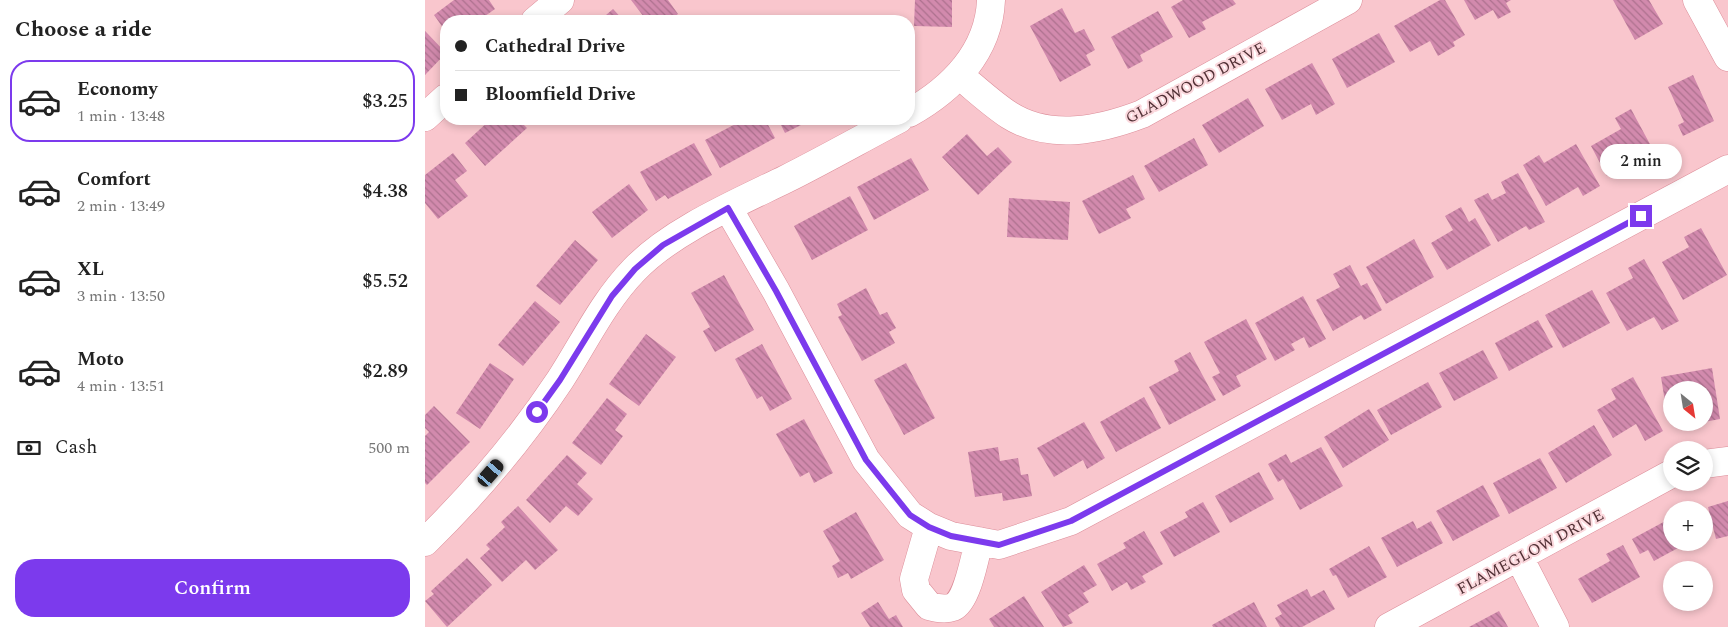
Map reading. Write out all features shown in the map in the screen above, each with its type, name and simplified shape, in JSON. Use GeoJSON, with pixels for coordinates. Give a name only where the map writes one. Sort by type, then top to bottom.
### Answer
{"type":"FeatureCollection","features":[{"type":"Feature","properties":{"kind":"street"},"geometry":{"type":"LineString","coordinates":[[542,15],[560,0]]}},
{"type":"Feature","properties":{"kind":"street"},"geometry":{"type":"LineString","coordinates":[[915,109],[943,91],[979,50],[987,31],[991,0]]}},
{"type":"Feature","properties":{"kind":"street","name":"GLADWOOD DRIVE"},"geometry":{"type":"LineString","coordinates":[[959,75],[1010,116],[1037,128],[1067,130],[1091,129],[1112,125],[1142,114],[1348,0]]}},
{"type":"Feature","properties":{"kind":"street"},"geometry":{"type":"LineString","coordinates":[[1697,0],[1728,57]]}},
{"type":"Feature","properties":{"kind":"street"},"geometry":{"type":"LineString","coordinates":[[425,117],[440,103]]}},
{"type":"Feature","properties":{"kind":"street"},"geometry":{"type":"LineString","coordinates":[[425,542],[468,500],[503,460],[560,380],[612,296],[635,269],[663,245],[728,208],[821,162],[888,125]]}},
{"type":"Feature","properties":{"kind":"street"},"geometry":{"type":"LineString","coordinates":[[728,208],[776,291],[866,460],[910,515],[929,527],[951,536],[999,545],[1071,521],[1728,169]]}},
{"type":"Feature","properties":{"kind":"street"},"geometry":{"type":"LineString","coordinates":[[1713,463],[1728,461]]}},
{"type":"Feature","properties":{"kind":"street","name":"FLAMEGLOW DRIVE"},"geometry":{"type":"LineString","coordinates":[[1389,627],[1663,478]]}},
{"type":"Feature","properties":{"kind":"street"},"geometry":{"type":"LineString","coordinates":[[929,527],[914,579],[916,590],[929,606],[951,608],[957,604],[965,591],[979,541]]}},
{"type":"Feature","properties":{"kind":"street"},"geometry":{"type":"LineString","coordinates":[[1519,556],[1555,627]]}},
{"type":"Feature","properties":{"kind":"building"},"geometry":{"type":"Polygon","coordinates":[[[454,0],[489,0],[495,9],[486,15],[440,15],[440,24],[434,15],[454,0]]]}},
{"type":"Feature","properties":{"kind":"building"},"geometry":{"type":"Polygon","coordinates":[[[631,0],[668,0],[678,14],[677,15],[642,15],[631,0]]]}},
{"type":"Feature","properties":{"kind":"building"},"geometry":{"type":"Polygon","coordinates":[[[915,0],[952,0],[952,27],[915,26],[915,0]]]}},
{"type":"Feature","properties":{"kind":"building"},"geometry":{"type":"Polygon","coordinates":[[[1183,0],[1233,0],[1236,4],[1202,22],[1206,29],[1189,38],[1171,7],[1183,0]]]}},
{"type":"Feature","properties":{"kind":"building"},"geometry":{"type":"Polygon","coordinates":[[[1440,0],[1445,0],[1465,35],[1453,42],[1455,46],[1438,56],[1430,41],[1410,52],[1394,26],[1440,0]]]}},
{"type":"Feature","properties":{"kind":"building"},"geometry":{"type":"Polygon","coordinates":[[[1464,0],[1511,0],[1506,3],[1511,12],[1498,19],[1493,10],[1475,20],[1464,0]]]}},
{"type":"Feature","properties":{"kind":"building"},"geometry":{"type":"Polygon","coordinates":[[[1613,0],[1649,0],[1663,24],[1635,40],[1613,0]]]}},
{"type":"Feature","properties":{"kind":"building"},"geometry":{"type":"Polygon","coordinates":[[[1062,8],[1075,33],[1084,29],[1095,50],[1086,55],[1091,65],[1060,82],[1030,26],[1062,8]]]}},
{"type":"Feature","properties":{"kind":"building"},"geometry":{"type":"Polygon","coordinates":[[[613,9],[618,15],[606,15],[613,9]]]}},
{"type":"Feature","properties":{"kind":"building"},"geometry":{"type":"Polygon","coordinates":[[[1158,11],[1173,37],[1140,55],[1143,61],[1128,69],[1111,37],[1158,11]]]}},
{"type":"Feature","properties":{"kind":"building"},"geometry":{"type":"Polygon","coordinates":[[[425,31],[440,47],[440,59],[425,75],[425,31]]]}},
{"type":"Feature","properties":{"kind":"building"},"geometry":{"type":"Polygon","coordinates":[[[1379,33],[1395,62],[1347,88],[1332,59],[1379,33]]]}},
{"type":"Feature","properties":{"kind":"building"},"geometry":{"type":"Polygon","coordinates":[[[1312,63],[1335,104],[1316,115],[1311,104],[1282,120],[1265,89],[1312,63]]]}},
{"type":"Feature","properties":{"kind":"building"},"geometry":{"type":"Polygon","coordinates":[[[1693,75],[1714,121],[1683,136],[1678,125],[1684,122],[1668,87],[1693,75]]]}},
{"type":"Feature","properties":{"kind":"building"},"geometry":{"type":"Polygon","coordinates":[[[1248,98],[1264,126],[1219,153],[1202,125],[1248,98]]]}},
{"type":"Feature","properties":{"kind":"building"},"geometry":{"type":"Polygon","coordinates":[[[1631,109],[1658,159],[1640,168],[1636,161],[1607,176],[1591,146],[1621,129],[1615,118],[1631,109]]]}},
{"type":"Feature","properties":{"kind":"building"},"geometry":{"type":"Polygon","coordinates":[[[484,125],[524,125],[527,128],[485,166],[465,143],[484,125]]]}},
{"type":"Feature","properties":{"kind":"building"},"geometry":{"type":"Polygon","coordinates":[[[734,125],[768,125],[775,138],[720,168],[705,140],[734,125]]]}},
{"type":"Feature","properties":{"kind":"building"},"geometry":{"type":"Polygon","coordinates":[[[781,125],[801,125],[785,133],[781,125]]]}},
{"type":"Feature","properties":{"kind":"building"},"geometry":{"type":"Polygon","coordinates":[[[967,134],[987,156],[998,147],[1012,162],[978,195],[942,157],[967,134]]]}},
{"type":"Feature","properties":{"kind":"building"},"geometry":{"type":"Polygon","coordinates":[[[1194,138],[1208,165],[1159,192],[1144,166],[1194,138]]]}},
{"type":"Feature","properties":{"kind":"building"},"geometry":{"type":"Polygon","coordinates":[[[694,143],[712,175],[668,199],[665,195],[656,201],[640,172],[694,143]]]}},
{"type":"Feature","properties":{"kind":"building"},"geometry":{"type":"Polygon","coordinates":[[[1576,144],[1600,186],[1583,196],[1578,187],[1546,206],[1523,165],[1539,155],[1544,163],[1576,144]]]}},
{"type":"Feature","properties":{"kind":"building"},"geometry":{"type":"Polygon","coordinates":[[[453,153],[467,171],[455,180],[468,196],[438,219],[425,203],[425,175],[453,153]]]}},
{"type":"Feature","properties":{"kind":"building"},"geometry":{"type":"Polygon","coordinates":[[[911,158],[929,190],[874,220],[857,187],[911,158]]]}},
{"type":"Feature","properties":{"kind":"building"},"geometry":{"type":"Polygon","coordinates":[[[1518,173],[1545,222],[1529,230],[1526,226],[1498,242],[1474,200],[1488,193],[1492,200],[1506,193],[1501,182],[1518,173]]]}},
{"type":"Feature","properties":{"kind":"building"},"geometry":{"type":"Polygon","coordinates":[[[1133,175],[1145,199],[1126,209],[1131,218],[1099,234],[1082,201],[1133,175]]]}},
{"type":"Feature","properties":{"kind":"building"},"geometry":{"type":"Polygon","coordinates":[[[629,184],[648,210],[612,238],[592,212],[629,184]]]}},
{"type":"Feature","properties":{"kind":"building"},"geometry":{"type":"Polygon","coordinates":[[[850,196],[868,230],[812,260],[794,226],[850,196]]]}},
{"type":"Feature","properties":{"kind":"building"},"geometry":{"type":"Polygon","coordinates":[[[1009,198],[1070,202],[1068,240],[1007,237],[1009,198]]]}},
{"type":"Feature","properties":{"kind":"building"},"geometry":{"type":"Polygon","coordinates":[[[1461,207],[1469,222],[1475,218],[1491,245],[1447,270],[1431,243],[1453,230],[1445,216],[1461,207]]]}},
{"type":"Feature","properties":{"kind":"building"},"geometry":{"type":"Polygon","coordinates":[[[1701,228],[1727,275],[1683,300],[1662,262],[1689,247],[1684,237],[1701,228]]]}},
{"type":"Feature","properties":{"kind":"building"},"geometry":{"type":"Polygon","coordinates":[[[1414,239],[1434,277],[1386,304],[1366,267],[1414,239]]]}},
{"type":"Feature","properties":{"kind":"building"},"geometry":{"type":"Polygon","coordinates":[[[575,240],[598,260],[560,305],[536,286],[575,240]]]}},
{"type":"Feature","properties":{"kind":"building"},"geometry":{"type":"Polygon","coordinates":[[[1644,259],[1679,321],[1662,330],[1654,317],[1627,331],[1606,293],[1633,278],[1628,268],[1644,259]]]}},
{"type":"Feature","properties":{"kind":"building"},"geometry":{"type":"Polygon","coordinates":[[[1350,265],[1361,286],[1367,283],[1382,310],[1364,320],[1361,315],[1333,331],[1316,300],[1340,287],[1333,274],[1350,265]]]}},
{"type":"Feature","properties":{"kind":"building"},"geometry":{"type":"Polygon","coordinates":[[[724,275],[754,330],[715,352],[703,331],[710,327],[691,293],[724,275]]]}},
{"type":"Feature","properties":{"kind":"building"},"geometry":{"type":"Polygon","coordinates":[[[866,288],[880,315],[887,312],[896,328],[889,332],[895,343],[862,361],[838,317],[842,315],[837,304],[866,288]]]}},
{"type":"Feature","properties":{"kind":"building"},"geometry":{"type":"Polygon","coordinates":[[[1592,290],[1610,323],[1563,348],[1545,315],[1592,290]]]}},
{"type":"Feature","properties":{"kind":"building"},"geometry":{"type":"Polygon","coordinates":[[[1303,296],[1326,339],[1309,348],[1304,337],[1291,344],[1295,350],[1275,361],[1255,323],[1303,296]]]}},
{"type":"Feature","properties":{"kind":"building"},"geometry":{"type":"Polygon","coordinates":[[[535,301],[560,322],[523,366],[498,345],[535,301]]]}},
{"type":"Feature","properties":{"kind":"building"},"geometry":{"type":"Polygon","coordinates":[[[1246,319],[1267,359],[1236,376],[1241,386],[1223,396],[1212,377],[1220,373],[1204,342],[1246,319]]]}},
{"type":"Feature","properties":{"kind":"building"},"geometry":{"type":"Polygon","coordinates":[[[1538,320],[1553,347],[1509,371],[1495,343],[1538,320]]]}},
{"type":"Feature","properties":{"kind":"building"},"geometry":{"type":"Polygon","coordinates":[[[646,334],[676,357],[639,406],[609,384],[646,334]]]}},
{"type":"Feature","properties":{"kind":"building"},"geometry":{"type":"Polygon","coordinates":[[[762,344],[792,399],[770,411],[762,396],[757,399],[735,359],[762,344]]]}},
{"type":"Feature","properties":{"kind":"building"},"geometry":{"type":"Polygon","coordinates":[[[1483,350],[1498,378],[1454,401],[1439,373],[1483,350]]]}},
{"type":"Feature","properties":{"kind":"building"},"geometry":{"type":"Polygon","coordinates":[[[1190,352],[1216,400],[1169,425],[1149,387],[1179,371],[1174,361],[1190,352]]]}},
{"type":"Feature","properties":{"kind":"building"},"geometry":{"type":"Polygon","coordinates":[[[490,363],[514,379],[480,429],[456,413],[490,363]]]}},
{"type":"Feature","properties":{"kind":"building"},"geometry":{"type":"Polygon","coordinates":[[[906,363],[935,418],[904,435],[874,380],[906,363]]]}},
{"type":"Feature","properties":{"kind":"building"},"geometry":{"type":"Polygon","coordinates":[[[1712,368],[1720,419],[1713,420],[1713,381],[1663,381],[1663,389],[1661,377],[1712,368]]]}},
{"type":"Feature","properties":{"kind":"building"},"geometry":{"type":"Polygon","coordinates":[[[1633,377],[1663,431],[1645,441],[1636,424],[1613,438],[1597,410],[1616,399],[1611,389],[1633,377]]]}},
{"type":"Feature","properties":{"kind":"building"},"geometry":{"type":"Polygon","coordinates":[[[1428,382],[1442,407],[1391,435],[1377,410],[1428,382]]]}},
{"type":"Feature","properties":{"kind":"building"},"geometry":{"type":"Polygon","coordinates":[[[1144,397],[1161,428],[1116,452],[1100,422],[1144,397]]]}},
{"type":"Feature","properties":{"kind":"building"},"geometry":{"type":"Polygon","coordinates":[[[607,398],[627,414],[615,430],[623,436],[601,465],[572,443],[607,398]]]}},
{"type":"Feature","properties":{"kind":"building"},"geometry":{"type":"Polygon","coordinates":[[[434,406],[470,442],[427,485],[425,483],[425,436],[429,432],[425,428],[425,415],[434,406]]]}},
{"type":"Feature","properties":{"kind":"building"},"geometry":{"type":"Polygon","coordinates":[[[1369,409],[1389,440],[1343,468],[1324,437],[1369,409]]]}},
{"type":"Feature","properties":{"kind":"building"},"geometry":{"type":"Polygon","coordinates":[[[804,419],[833,473],[814,483],[809,472],[800,477],[776,434],[804,419]]]}},
{"type":"Feature","properties":{"kind":"building"},"geometry":{"type":"Polygon","coordinates":[[[1084,422],[1105,458],[1087,469],[1083,460],[1054,477],[1037,448],[1084,422]]]}},
{"type":"Feature","properties":{"kind":"building"},"geometry":{"type":"Polygon","coordinates":[[[1594,425],[1612,455],[1566,483],[1548,453],[1594,425]]]}},
{"type":"Feature","properties":{"kind":"building"},"geometry":{"type":"Polygon","coordinates":[[[998,447],[1000,461],[1018,458],[1021,475],[1028,474],[1032,496],[1003,501],[1002,493],[975,497],[968,452],[998,447]]]}},
{"type":"Feature","properties":{"kind":"building"},"geometry":{"type":"Polygon","coordinates":[[[1321,447],[1343,486],[1300,510],[1283,479],[1278,482],[1268,464],[1286,454],[1291,463],[1321,447]]]}},
{"type":"Feature","properties":{"kind":"building"},"geometry":{"type":"Polygon","coordinates":[[[567,455],[587,473],[577,484],[593,499],[578,516],[566,506],[550,523],[526,500],[567,455]]]}},
{"type":"Feature","properties":{"kind":"building"},"geometry":{"type":"Polygon","coordinates":[[[1540,458],[1557,488],[1509,514],[1493,483],[1540,458]]]}},
{"type":"Feature","properties":{"kind":"building"},"geometry":{"type":"Polygon","coordinates":[[[1259,472],[1274,499],[1230,523],[1215,496],[1259,472]]]}},
{"type":"Feature","properties":{"kind":"building"},"geometry":{"type":"Polygon","coordinates":[[[1483,485],[1500,516],[1453,541],[1436,511],[1483,485]]]}},
{"type":"Feature","properties":{"kind":"building"},"geometry":{"type":"Polygon","coordinates":[[[1728,501],[1728,536],[1716,539],[1713,527],[1713,506],[1728,501]]]}},
{"type":"Feature","properties":{"kind":"building"},"geometry":{"type":"Polygon","coordinates":[[[1203,502],[1220,532],[1174,557],[1160,532],[1188,517],[1185,512],[1203,502]]]}},
{"type":"Feature","properties":{"kind":"building"},"geometry":{"type":"Polygon","coordinates":[[[518,506],[558,550],[535,570],[526,560],[502,582],[480,558],[490,549],[486,545],[505,527],[501,522],[518,506]]]}},
{"type":"Feature","properties":{"kind":"building"},"geometry":{"type":"Polygon","coordinates":[[[856,512],[884,560],[851,579],[848,573],[838,578],[832,566],[840,561],[823,531],[856,512]]]}},
{"type":"Feature","properties":{"kind":"building"},"geometry":{"type":"Polygon","coordinates":[[[1413,521],[1417,529],[1431,521],[1443,543],[1397,567],[1381,538],[1413,521]]]}},
{"type":"Feature","properties":{"kind":"building"},"geometry":{"type":"Polygon","coordinates":[[[1663,522],[1663,551],[1672,551],[1654,561],[1648,550],[1640,554],[1632,539],[1663,522]]]}},
{"type":"Feature","properties":{"kind":"building"},"geometry":{"type":"Polygon","coordinates":[[[1144,531],[1163,564],[1142,576],[1146,582],[1131,590],[1127,582],[1112,591],[1097,564],[1126,548],[1123,543],[1144,531]]]}},
{"type":"Feature","properties":{"kind":"building"},"geometry":{"type":"Polygon","coordinates":[[[1623,545],[1640,577],[1592,603],[1578,579],[1610,561],[1606,554],[1623,545]]]}},
{"type":"Feature","properties":{"kind":"building"},"geometry":{"type":"Polygon","coordinates":[[[1369,546],[1387,577],[1348,598],[1336,575],[1333,576],[1329,569],[1369,546]]]}},
{"type":"Feature","properties":{"kind":"building"},"geometry":{"type":"Polygon","coordinates":[[[467,558],[492,585],[447,627],[425,601],[434,594],[431,591],[467,558]]]}},
{"type":"Feature","properties":{"kind":"building"},"geometry":{"type":"Polygon","coordinates":[[[1084,565],[1097,585],[1083,593],[1089,602],[1068,615],[1073,623],[1063,627],[1041,592],[1084,565]]]}},
{"type":"Feature","properties":{"kind":"building"},"geometry":{"type":"Polygon","coordinates":[[[1307,589],[1311,597],[1324,590],[1335,609],[1302,627],[1280,627],[1275,618],[1282,614],[1277,605],[1307,589]]]}},
{"type":"Feature","properties":{"kind":"building"},"geometry":{"type":"Polygon","coordinates":[[[1024,596],[1044,627],[994,627],[989,619],[1024,596]]]}},
{"type":"Feature","properties":{"kind":"building"},"geometry":{"type":"Polygon","coordinates":[[[878,602],[889,619],[896,615],[903,627],[870,627],[861,613],[878,602]]]}},
{"type":"Feature","properties":{"kind":"building"},"geometry":{"type":"Polygon","coordinates":[[[1254,602],[1267,627],[1213,627],[1212,625],[1254,602]]]}},
{"type":"Feature","properties":{"kind":"building"},"geometry":{"type":"Polygon","coordinates":[[[1499,611],[1508,627],[1469,627],[1499,611]]]}},
{"type":"Feature","properties":{"kind":"route"},"geometry":{"type":"LineString","coordinates":[[537,412],[560,380],[612,296],[635,269],[663,245],[728,208],[776,291],[866,460],[910,515],[929,527],[951,536],[999,545],[1071,521],[1641,216]]}}]}
